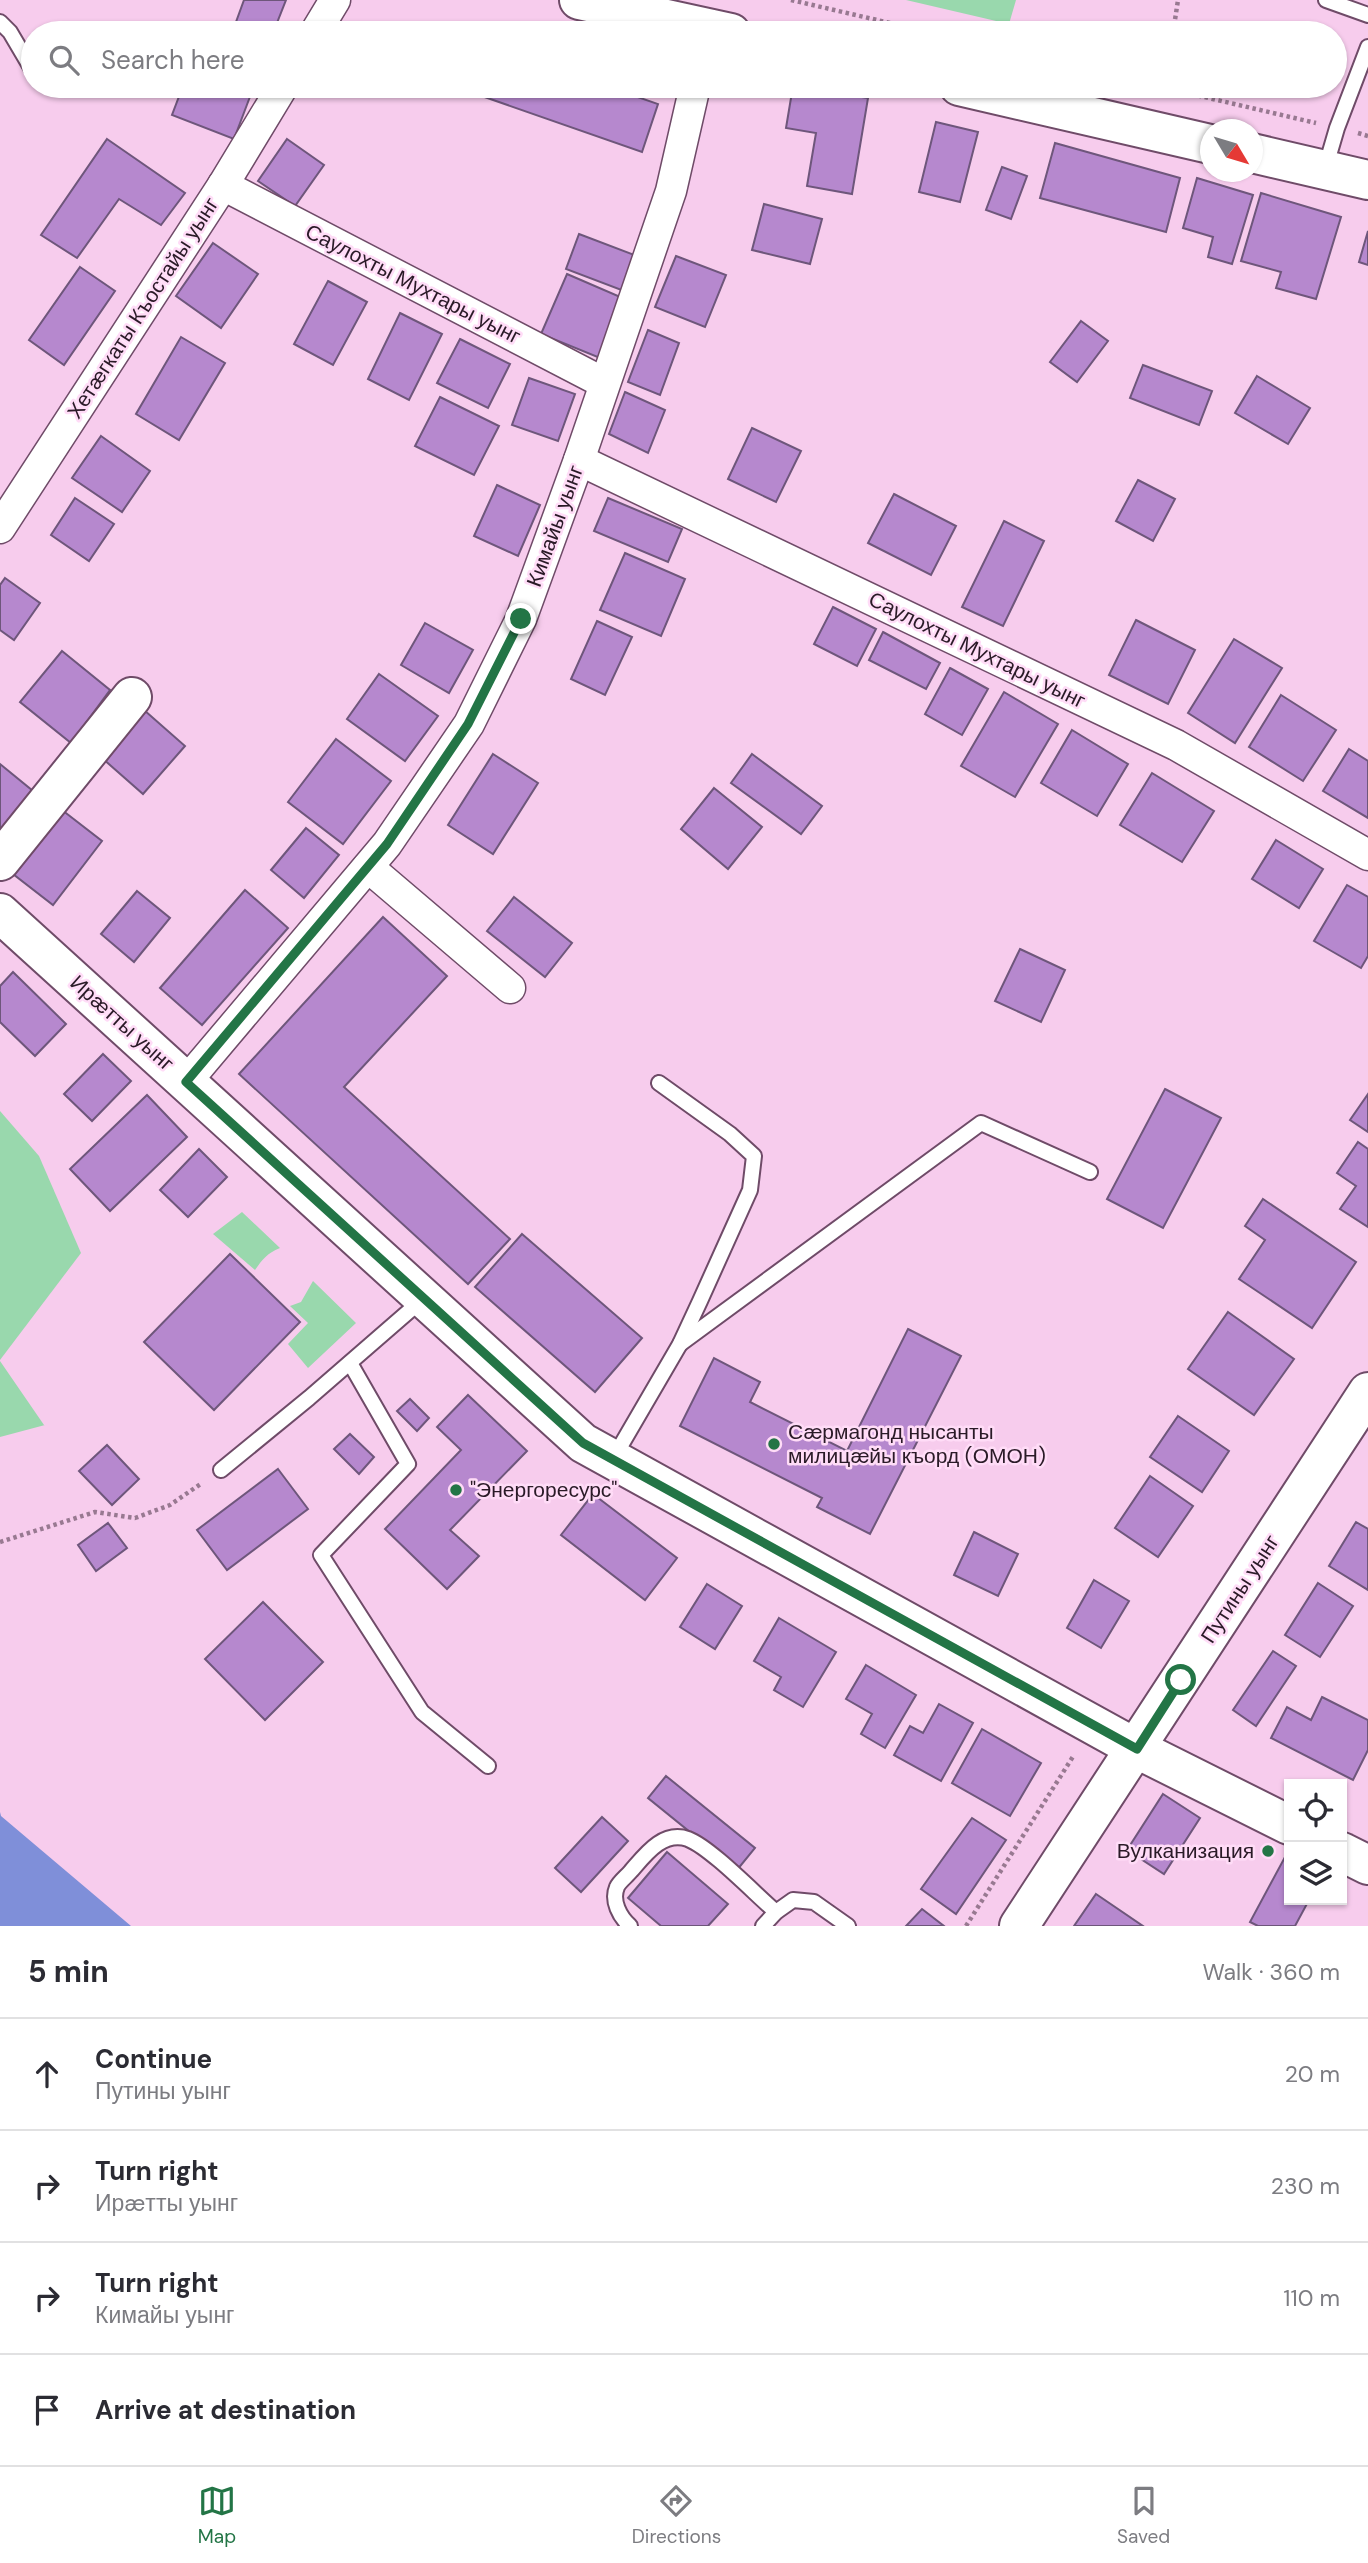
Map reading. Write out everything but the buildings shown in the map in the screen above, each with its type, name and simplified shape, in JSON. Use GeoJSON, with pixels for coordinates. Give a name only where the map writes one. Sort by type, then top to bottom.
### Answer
{"type":"FeatureCollection","features":[{"type":"Feature","properties":{"kind":"street"},"geometry":{"type":"LineString","coordinates":[[322,21],[335,0]]}},
{"type":"Feature","properties":{"kind":"street"},"geometry":{"type":"LineString","coordinates":[[579,0],[671,21]]}},
{"type":"Feature","properties":{"kind":"street","name":"Хетæгкаты Къостайы уынг"},"geometry":{"type":"LineString","coordinates":[[0,528],[223,185],[276,98]]}},
{"type":"Feature","properties":{"kind":"street","name":"Кимайы уынг"},"geometry":{"type":"LineString","coordinates":[[186,1082],[369,867],[468,724],[521,619],[579,460],[671,191],[692,98]]}},
{"type":"Feature","properties":{"kind":"street"},"geometry":{"type":"LineString","coordinates":[[1011,98],[1200,142]]}},
{"type":"Feature","properties":{"kind":"street"},"geometry":{"type":"LineString","coordinates":[[1263,156],[1368,180]]}},
{"type":"Feature","properties":{"kind":"street","name":"Саулохты Мухтары уынг"},"geometry":{"type":"LineString","coordinates":[[223,185],[604,383]]}},
{"type":"Feature","properties":{"kind":"street","name":"Саулохты Мухтары уынг"},"geometry":{"type":"LineString","coordinates":[[579,460],[1176,745],[1368,855]]}},
{"type":"Feature","properties":{"kind":"street"},"geometry":{"type":"LineString","coordinates":[[0,861],[132,697]]}},
{"type":"Feature","properties":{"kind":"street"},"geometry":{"type":"LineString","coordinates":[[369,867],[510,988]]}},
{"type":"Feature","properties":{"kind":"street","name":"Ирæтты уынг"},"geometry":{"type":"LineString","coordinates":[[0,913],[583,1443],[1137,1749],[1284,1822]]}},
{"type":"Feature","properties":{"kind":"street","name":"Путины уынг"},"geometry":{"type":"LineString","coordinates":[[1019,1926],[1368,1392]]}},
{"type":"Feature","properties":{"kind":"street"},"geometry":{"type":"LineString","coordinates":[[1347,1854],[1368,1865]]}},
{"type":"Feature","properties":{"kind":"lane"},"geometry":{"type":"LineString","coordinates":[[1326,0],[1368,15]]}},
{"type":"Feature","properties":{"kind":"lane"},"geometry":{"type":"LineString","coordinates":[[0,22],[10,32],[21,51]]}},
{"type":"Feature","properties":{"kind":"lane"},"geometry":{"type":"LineString","coordinates":[[1325,170],[1368,47]]}},
{"type":"Feature","properties":{"kind":"lane"},"geometry":{"type":"LineString","coordinates":[[613,1460],[680,1343],[750,1190],[754,1156],[730,1134],[659,1083]]}},
{"type":"Feature","properties":{"kind":"lane"},"geometry":{"type":"LineString","coordinates":[[680,1343],[981,1123],[1090,1172]]}},
{"type":"Feature","properties":{"kind":"lane"},"geometry":{"type":"LineString","coordinates":[[221,1470],[424,1298]]}},
{"type":"Feature","properties":{"kind":"lane"},"geometry":{"type":"LineString","coordinates":[[350,1363],[408,1464],[321,1555],[422,1712],[488,1766]]}},
{"type":"Feature","properties":{"kind":"lane"},"geometry":{"type":"LineString","coordinates":[[630,1926],[624,1921],[615,1903],[617,1888],[652,1848],[667,1838],[687,1839],[710,1854],[776,1912]]}},
{"type":"Feature","properties":{"kind":"lane"},"geometry":{"type":"LineString","coordinates":[[763,1926],[793,1900],[814,1902],[848,1926]]}},
{"type":"Feature","properties":{"kind":"path"},"geometry":{"type":"LineString","coordinates":[[791,0],[881,21]]}},
{"type":"Feature","properties":{"kind":"path"},"geometry":{"type":"LineString","coordinates":[[1175,21],[1178,0]]}},
{"type":"Feature","properties":{"kind":"path"},"geometry":{"type":"LineString","coordinates":[[1210,98],[1368,135]]}},
{"type":"Feature","properties":{"kind":"path"},"geometry":{"type":"LineString","coordinates":[[0,1542],[95,1512],[135,1518],[170,1505],[221,1470]]}},
{"type":"Feature","properties":{"kind":"path"},"geometry":{"type":"LineString","coordinates":[[965,1926],[1093,1725]]}},
{"type":"Feature","properties":{"kind":"green space"},"geometry":{"type":"Polygon","coordinates":[[[906,0],[1016,0],[1010,21],[996,21],[906,0]]]}},
{"type":"Feature","properties":{"kind":"green space"},"geometry":{"type":"Polygon","coordinates":[[[0,1111],[39,1156],[81,1253],[0,1360],[0,1111]]]}},
{"type":"Feature","properties":{"kind":"green space"},"geometry":{"type":"Polygon","coordinates":[[[242,1212],[280,1248],[265,1257],[255,1270],[213,1234],[242,1212]]]}},
{"type":"Feature","properties":{"kind":"green space"},"geometry":{"type":"Polygon","coordinates":[[[313,1281],[356,1323],[308,1368],[288,1344],[308,1323],[290,1306],[301,1302],[313,1281]]]}},
{"type":"Feature","properties":{"kind":"green space"},"geometry":{"type":"Polygon","coordinates":[[[0,1361],[44,1425],[45,1425],[0,1437],[0,1361]]]}},
{"type":"Feature","properties":{"kind":"water"},"geometry":{"type":"Polygon","coordinates":[[[0,1812],[1,1816],[131,1926],[0,1926],[0,1812]]]}},
{"type":"Feature","properties":{"kind":"place","name":"Сæрмагонд нысанты милицæйы къорд (ОМОН)"},"geometry":{"type":"Point","coordinates":[774,1444]}},
{"type":"Feature","properties":{"kind":"place","name":"\"Энергоресурс\""},"geometry":{"type":"Point","coordinates":[456,1490]}},
{"type":"Feature","properties":{"kind":"place","name":"Вулканизация"},"geometry":{"type":"Point","coordinates":[1268,1851]}},
{"type":"Feature","properties":{"kind":"route"},"geometry":{"type":"LineString","coordinates":[[521,619],[468,724],[387,844],[186,1082],[583,1443],[1137,1749],[1181,1680]]}}]}
